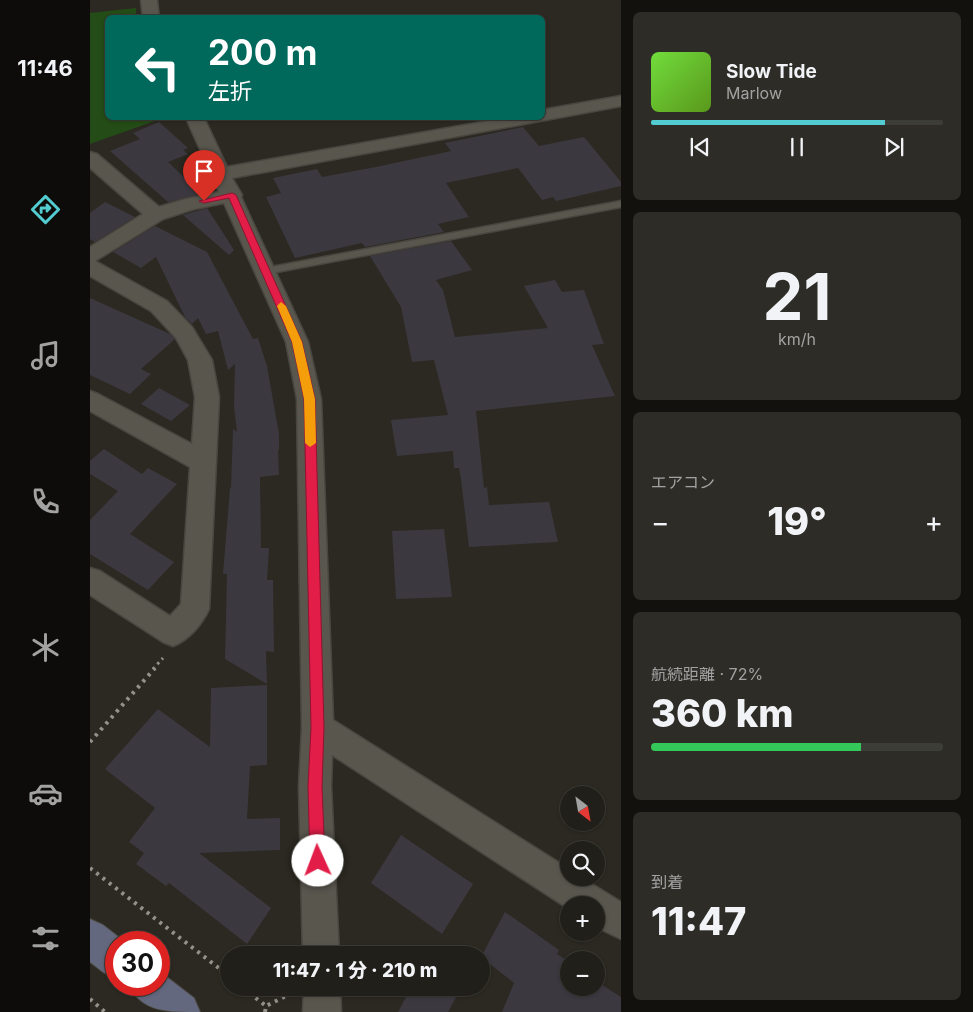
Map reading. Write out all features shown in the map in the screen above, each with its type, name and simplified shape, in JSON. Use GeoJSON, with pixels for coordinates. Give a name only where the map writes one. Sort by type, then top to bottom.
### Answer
{"type":"FeatureCollection","features":[{"type":"Feature","properties":{"kind":"street"},"geometry":{"type":"LineString","coordinates":[[149,0],[151,15]]}},
{"type":"Feature","properties":{"kind":"street"},"geometry":{"type":"LineString","coordinates":[[545,115],[620,101]]}},
{"type":"Feature","properties":{"kind":"street"},"geometry":{"type":"LineString","coordinates":[[196,120],[297,342],[309,399],[318,728],[315,786],[321,946]]}},
{"type":"Feature","properties":{"kind":"street"},"geometry":{"type":"LineString","coordinates":[[90,256],[156,215],[189,204],[227,185],[523,120]]}},
{"type":"Feature","properties":{"kind":"street"},"geometry":{"type":"LineString","coordinates":[[90,158],[156,215]]}},
{"type":"Feature","properties":{"kind":"street"},"geometry":{"type":"LineString","coordinates":[[90,267],[159,306],[184,333],[200,360],[207,397],[195,609],[173,633],[90,580]]}},
{"type":"Feature","properties":{"kind":"street"},"geometry":{"type":"LineString","coordinates":[[90,400],[203,462]]}},
{"type":"Feature","properties":{"kind":"street"},"geometry":{"type":"LineString","coordinates":[[318,728],[579,896]]}},
{"type":"Feature","properties":{"kind":"street"},"geometry":{"type":"LineString","coordinates":[[605,912],[620,922]]}},
{"type":"Feature","properties":{"kind":"street"},"geometry":{"type":"LineString","coordinates":[[90,938],[105,951]]}},
{"type":"Feature","properties":{"kind":"street"},"geometry":{"type":"LineString","coordinates":[[160,996],[180,1012]]}},
{"type":"Feature","properties":{"kind":"street"},"geometry":{"type":"LineString","coordinates":[[322,996],[322,1012]]}},
{"type":"Feature","properties":{"kind":"lane"},"geometry":{"type":"LineString","coordinates":[[266,271],[620,204]]}},
{"type":"Feature","properties":{"kind":"path"},"geometry":{"type":"LineString","coordinates":[[90,742],[163,658],[173,633]]}},
{"type":"Feature","properties":{"kind":"path"},"geometry":{"type":"LineString","coordinates":[[90,868],[220,969]]}},
{"type":"Feature","properties":{"kind":"path"},"geometry":{"type":"LineString","coordinates":[[253,996],[266,1006]]}},
{"type":"Feature","properties":{"kind":"path"},"geometry":{"type":"LineString","coordinates":[[90,999],[105,1012]]}},
{"type":"Feature","properties":{"kind":"green space"},"geometry":{"type":"Polygon","coordinates":[[[136,8],[136,15],[105,15],[105,120],[157,120],[90,144],[90,13],[136,8]]]}},
{"type":"Feature","properties":{"kind":"building"},"geometry":{"type":"Polygon","coordinates":[[[159,122],[188,148],[183,150],[188,154],[168,162],[188,181],[198,195],[168,202],[110,151],[140,139],[133,133],[159,122]]]}},
{"type":"Feature","properties":{"kind":"building"},"geometry":{"type":"Polygon","coordinates":[[[523,127],[539,146],[584,137],[621,182],[621,186],[556,201],[553,197],[542,200],[518,168],[446,183],[469,217],[438,224],[444,232],[365,247],[362,243],[295,258],[266,197],[281,193],[273,178],[317,169],[322,177],[376,167],[451,151],[445,143],[523,127]]]}},
{"type":"Feature","properties":{"kind":"building"},"geometry":{"type":"Polygon","coordinates":[[[105,202],[135,217],[95,242],[90,239],[90,213],[105,202]]]}},
{"type":"Feature","properties":{"kind":"building"},"geometry":{"type":"Polygon","coordinates":[[[207,208],[234,250],[229,255],[183,215],[207,208]]]}},
{"type":"Feature","properties":{"kind":"building"},"geometry":{"type":"Polygon","coordinates":[[[155,226],[207,252],[253,339],[258,338],[267,366],[279,434],[279,475],[260,477],[261,548],[269,548],[267,580],[273,580],[274,652],[266,651],[267,684],[225,659],[227,574],[223,574],[231,488],[233,429],[237,432],[234,406],[235,364],[228,370],[218,331],[206,334],[198,318],[192,324],[185,317],[156,257],[141,268],[113,252],[155,226]]]}},
{"type":"Feature","properties":{"kind":"building"},"geometry":{"type":"Polygon","coordinates":[[[451,241],[472,270],[436,280],[443,290],[455,337],[548,328],[524,286],[555,280],[562,292],[584,290],[604,344],[592,345],[615,396],[476,411],[484,488],[487,487],[489,505],[549,502],[558,542],[469,547],[461,479],[459,468],[454,468],[453,451],[397,456],[391,420],[448,415],[434,360],[412,362],[401,307],[370,256],[451,241]]]}},
{"type":"Feature","properties":{"kind":"building"},"geometry":{"type":"Polygon","coordinates":[[[90,298],[170,334],[175,339],[141,369],[151,374],[130,394],[90,375],[90,298]]]}},
{"type":"Feature","properties":{"kind":"building"},"geometry":{"type":"Polygon","coordinates":[[[159,388],[190,405],[171,421],[141,404],[159,388]]]}},
{"type":"Feature","properties":{"kind":"building"},"geometry":{"type":"Polygon","coordinates":[[[104,449],[142,474],[148,468],[177,484],[130,534],[174,562],[148,590],[90,554],[90,520],[118,491],[90,474],[90,461],[104,449]]]}},
{"type":"Feature","properties":{"kind":"building"},"geometry":{"type":"Polygon","coordinates":[[[444,529],[452,597],[396,599],[392,531],[444,529]]]}},
{"type":"Feature","properties":{"kind":"building"},"geometry":{"type":"Polygon","coordinates":[[[267,685],[267,765],[250,766],[247,819],[280,818],[280,850],[199,853],[271,908],[247,944],[169,883],[166,886],[136,864],[144,853],[129,842],[155,808],[105,769],[158,709],[210,747],[211,688],[267,685]]]}},
{"type":"Feature","properties":{"kind":"building"},"geometry":{"type":"Polygon","coordinates":[[[401,835],[473,884],[442,934],[371,883],[401,835]]]}},
{"type":"Feature","properties":{"kind":"building"},"geometry":{"type":"Polygon","coordinates":[[[505,912],[559,950],[557,954],[560,956],[560,996],[605,996],[605,987],[621,997],[621,1012],[502,1012],[514,983],[490,964],[490,946],[487,946],[505,912]]]}},
{"type":"Feature","properties":{"kind":"building"},"geometry":{"type":"Polygon","coordinates":[[[407,996],[457,996],[448,1012],[398,1012],[407,996]]]}},
{"type":"Feature","properties":{"kind":"slow traffic"},"geometry":{"type":"LineString","coordinates":[[281,306],[297,342],[309,399],[310,443]]}},
{"type":"Feature","properties":{"kind":"route"},"geometry":{"type":"LineString","coordinates":[[204,201],[232,195],[297,342],[309,399],[318,728],[315,786],[318,861]]}}]}
